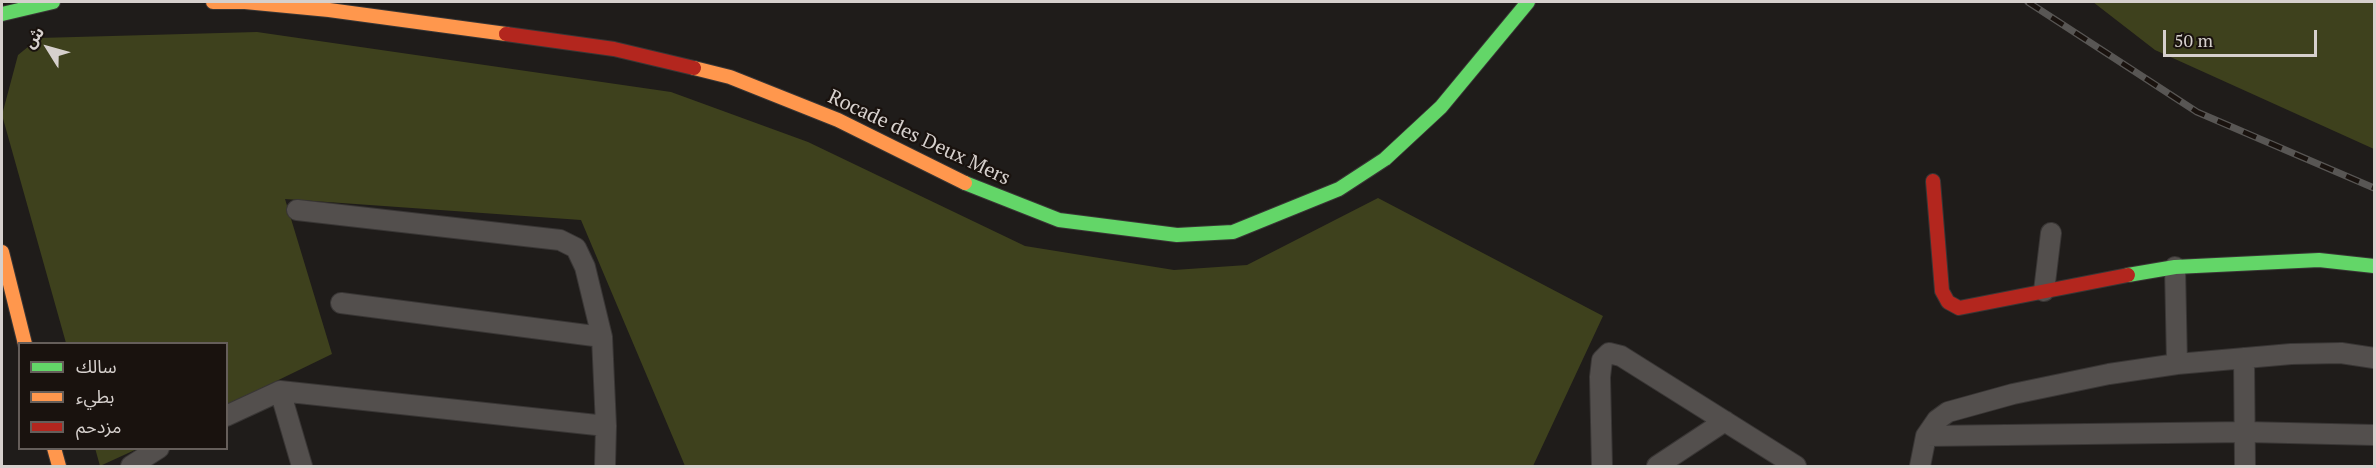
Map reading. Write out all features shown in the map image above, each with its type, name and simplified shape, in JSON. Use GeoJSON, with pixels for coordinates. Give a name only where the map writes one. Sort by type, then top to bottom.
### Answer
{"type":"FeatureCollection","features":[{"type":"Feature","properties":{"kind":"main road"},"geometry":{"type":"LineString","coordinates":[[2,14],[53,2]]}},
{"type":"Feature","properties":{"kind":"main road","name":"Rocade des Deux Mers"},"geometry":{"type":"LineString","coordinates":[[213,2],[329,10],[603,47],[649,57],[730,77],[838,120],[974,187],[1059,220],[1177,235],[1233,232],[1339,189],[1385,159],[1441,107],[1528,2]]}},
{"type":"Feature","properties":{"kind":"main road"},"geometry":{"type":"LineString","coordinates":[[1933,181],[1942,291],[1948,303],[1959,308],[2175,267],[2319,260],[2374,266]]}},
{"type":"Feature","properties":{"kind":"main road"},"geometry":{"type":"LineString","coordinates":[[2,252],[24,342]]}},
{"type":"Feature","properties":{"kind":"main road"},"geometry":{"type":"LineString","coordinates":[[55,450],[59,466]]}},
{"type":"Feature","properties":{"kind":"street"},"geometry":{"type":"LineString","coordinates":[[297,210],[560,240],[576,248],[580,254],[602,337],[606,426],[605,466]]}},
{"type":"Feature","properties":{"kind":"street"},"geometry":{"type":"LineString","coordinates":[[2044,291],[2051,232]]}},
{"type":"Feature","properties":{"kind":"street"},"geometry":{"type":"LineString","coordinates":[[2175,267],[2177,364]]}},
{"type":"Feature","properties":{"kind":"street"},"geometry":{"type":"LineString","coordinates":[[341,303],[602,337]]}},
{"type":"Feature","properties":{"kind":"street"},"geometry":{"type":"LineString","coordinates":[[1602,466],[1600,377],[1602,360],[1610,353],[1622,356],[1796,466]]}},
{"type":"Feature","properties":{"kind":"street"},"geometry":{"type":"LineString","coordinates":[[1920,466],[1926,436],[1937,420],[1948,412],[2061,384],[2177,364],[2244,358],[2341,354],[2374,358]]}},
{"type":"Feature","properties":{"kind":"street"},"geometry":{"type":"LineString","coordinates":[[2244,358],[2245,466]]}},
{"type":"Feature","properties":{"kind":"street"},"geometry":{"type":"LineString","coordinates":[[228,415],[280,391],[606,426]]}},
{"type":"Feature","properties":{"kind":"street"},"geometry":{"type":"LineString","coordinates":[[280,391],[302,466]]}},
{"type":"Feature","properties":{"kind":"street"},"geometry":{"type":"LineString","coordinates":[[1657,466],[1725,421]]}},
{"type":"Feature","properties":{"kind":"street"},"geometry":{"type":"LineString","coordinates":[[1926,436],[2246,432],[2374,435]]}},
{"type":"Feature","properties":{"kind":"street"},"geometry":{"type":"LineString","coordinates":[[136,465],[156,450]]}},
{"type":"Feature","properties":{"kind":"green space"},"geometry":{"type":"Polygon","coordinates":[[[2093,2],[2374,2],[2374,149],[2155,50],[2093,2]]]}},
{"type":"Feature","properties":{"kind":"green space"},"geometry":{"type":"Polygon","coordinates":[[[257,32],[671,92],[808,142],[1025,246],[1174,270],[1247,265],[1378,198],[1603,316],[1533,466],[685,466],[581,220],[285,199],[332,354],[228,405],[228,342],[66,342],[2,115],[18,55],[39,38],[257,32]]]}},
{"type":"Feature","properties":{"kind":"green space"},"geometry":{"type":"Polygon","coordinates":[[[96,450],[135,450],[100,466],[96,450]]]}},
{"type":"Feature","properties":{"kind":"railway"},"geometry":{"type":"LineString","coordinates":[[2028,2],[2197,112],[2374,188]]}},
{"type":"Feature","properties":{"kind":"traffic: fast"},"geometry":{"type":"LineString","coordinates":[[2,14],[53,2]]}},
{"type":"Feature","properties":{"kind":"traffic: fast"},"geometry":{"type":"LineString","coordinates":[[965,183],[1059,220],[1177,235],[1233,232],[1339,189],[1385,159],[1441,107],[1528,2]]}},
{"type":"Feature","properties":{"kind":"traffic: fast"},"geometry":{"type":"LineString","coordinates":[[2128,275],[2175,267],[2319,260],[2374,266]]}},
{"type":"Feature","properties":{"kind":"traffic: slow"},"geometry":{"type":"LineString","coordinates":[[213,2],[245,2],[329,10],[506,34]]}},
{"type":"Feature","properties":{"kind":"traffic: slow"},"geometry":{"type":"LineString","coordinates":[[694,68],[730,77],[838,120],[965,183]]}},
{"type":"Feature","properties":{"kind":"traffic: slow"},"geometry":{"type":"LineString","coordinates":[[2,252],[24,342]]}},
{"type":"Feature","properties":{"kind":"traffic: slow"},"geometry":{"type":"LineString","coordinates":[[55,450],[59,466]]}},
{"type":"Feature","properties":{"kind":"traffic: jam"},"geometry":{"type":"LineString","coordinates":[[506,34],[614,49],[694,68]]}},
{"type":"Feature","properties":{"kind":"traffic: jam"},"geometry":{"type":"LineString","coordinates":[[1933,181],[1942,291],[1948,302],[1959,308],[2128,275]]}}]}
